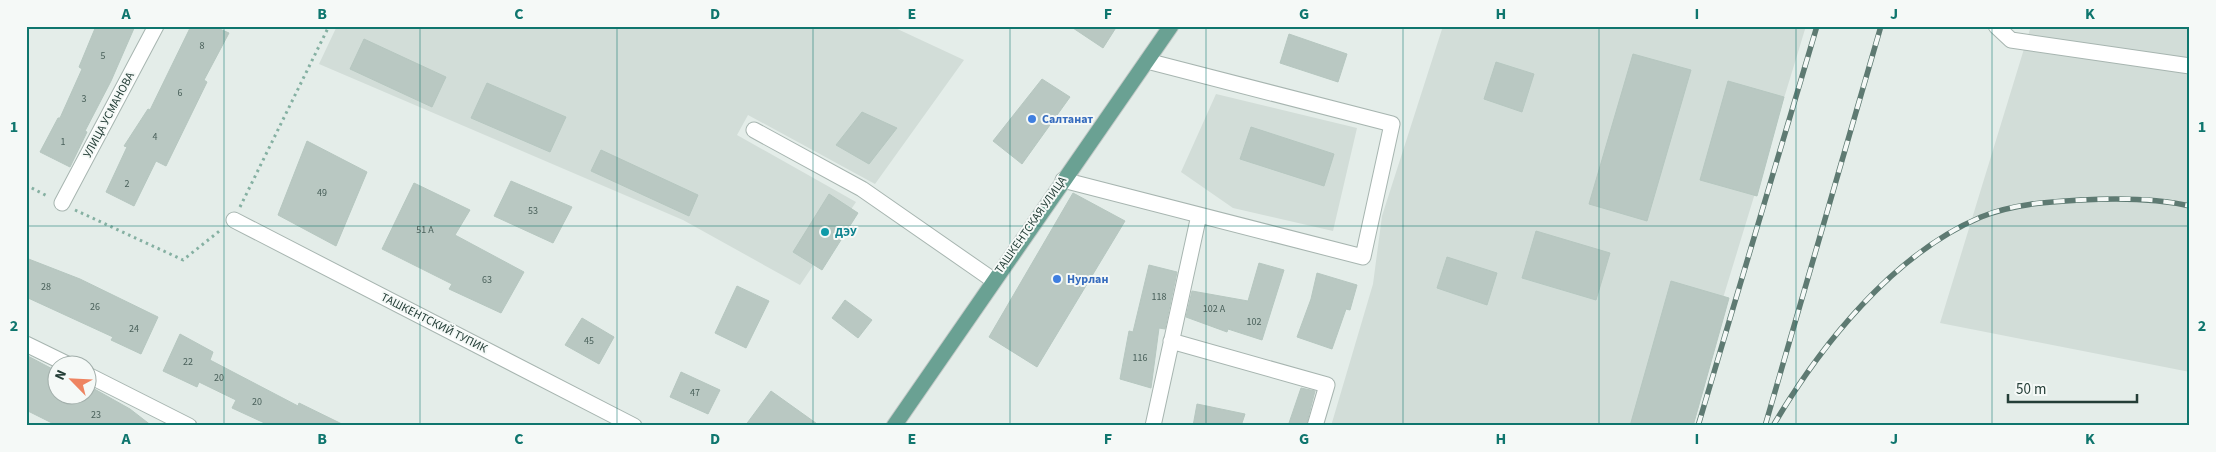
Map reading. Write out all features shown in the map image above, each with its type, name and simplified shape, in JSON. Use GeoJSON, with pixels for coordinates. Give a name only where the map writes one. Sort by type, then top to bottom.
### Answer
{"type":"FeatureCollection","features":[{"type":"Feature","properties":{"kind":"main road","name":"ТАШКЕНТСКАЯ УЛИЦА"},"geometry":{"type":"LineString","coordinates":[[894,426],[993,280],[1171,26]]}},
{"type":"Feature","properties":{"kind":"street","name":"УЛИЦА УСМАНОВА"},"geometry":{"type":"LineString","coordinates":[[62,203],[156,26]]}},
{"type":"Feature","properties":{"kind":"street"},"geometry":{"type":"LineString","coordinates":[[1996,26],[2010,40],[2190,66]]}},
{"type":"Feature","properties":{"kind":"street"},"geometry":{"type":"LineString","coordinates":[[1063,180],[1363,257],[1392,124],[1147,61]]}},
{"type":"Feature","properties":{"kind":"street"},"geometry":{"type":"LineString","coordinates":[[754,130],[862,189],[993,280]]}},
{"type":"Feature","properties":{"kind":"street"},"geometry":{"type":"LineString","coordinates":[[1153,426],[1199,215]]}},
{"type":"Feature","properties":{"kind":"street","name":"ТАШКЕНТСКИЙ ТУПИК"},"geometry":{"type":"LineString","coordinates":[[234,220],[634,426]]}},
{"type":"Feature","properties":{"kind":"street"},"geometry":{"type":"LineString","coordinates":[[1171,341],[1326,385],[1315,426]]}},
{"type":"Feature","properties":{"kind":"street"},"geometry":{"type":"LineString","coordinates":[[26,344],[48,355]]}},
{"type":"Feature","properties":{"kind":"street"},"geometry":{"type":"LineString","coordinates":[[98,380],[189,426]]}},
{"type":"Feature","properties":{"kind":"path"},"geometry":{"type":"LineString","coordinates":[[26,185],[183,260],[234,220],[329,26]]}},
{"type":"Feature","properties":{"kind":"shaded area"},"geometry":{"type":"Polygon","coordinates":[[[337,26],[891,26],[964,60],[875,184],[748,115],[737,135],[856,202],[800,285],[683,220],[319,64],[337,26]]]}},
{"type":"Feature","properties":{"kind":"shaded area"},"geometry":{"type":"Polygon","coordinates":[[[1443,26],[1806,26],[1684,426],[1331,426],[1373,284],[1382,216],[1443,26]]]}},
{"type":"Feature","properties":{"kind":"shaded area"},"geometry":{"type":"Polygon","coordinates":[[[2031,26],[2190,26],[2190,372],[1940,323],[2031,26]]]}},
{"type":"Feature","properties":{"kind":"shaded area"},"geometry":{"type":"Polygon","coordinates":[[[1216,94],[1357,128],[1333,231],[1233,208],[1181,172],[1216,94]]]}},
{"type":"Feature","properties":{"kind":"building"},"geometry":{"type":"Polygon","coordinates":[[[96,26],[135,26],[70,167],[40,152],[58,118],[60,118],[82,69],[79,67],[96,26]]]}},
{"type":"Feature","properties":{"kind":"building"},"geometry":{"type":"Polygon","coordinates":[[[191,26],[213,26],[229,33],[204,80],[207,82],[166,166],[156,161],[134,206],[106,192],[127,147],[124,146],[148,109],[150,110],[191,26]]]}},
{"type":"Feature","properties":{"kind":"building"},"geometry":{"type":"Polygon","coordinates":[[[1070,26],[1117,26],[1103,48],[1070,26]]]}},
{"type":"Feature","properties":{"kind":"building"},"geometry":{"type":"Polygon","coordinates":[[[1289,34],[1347,54],[1338,82],[1280,63],[1289,34]]]}},
{"type":"Feature","properties":{"kind":"building"},"geometry":{"type":"Polygon","coordinates":[[[364,39],[446,77],[432,107],[350,69],[364,39]]]}},
{"type":"Feature","properties":{"kind":"building"},"geometry":{"type":"Polygon","coordinates":[[[1633,54],[1691,70],[1647,221],[1589,204],[1633,54]]]}},
{"type":"Feature","properties":{"kind":"building"},"geometry":{"type":"Polygon","coordinates":[[[1496,62],[1534,74],[1522,112],[1484,99],[1496,62]]]}},
{"type":"Feature","properties":{"kind":"building","name":"Салтанат"},"geometry":{"type":"Polygon","coordinates":[[[1042,79],[1070,97],[1022,164],[993,141],[1042,79]]]}},
{"type":"Feature","properties":{"kind":"building"},"geometry":{"type":"Polygon","coordinates":[[[1728,81],[1784,97],[1757,196],[1700,180],[1728,81]]]}},
{"type":"Feature","properties":{"kind":"building"},"geometry":{"type":"Polygon","coordinates":[[[487,83],[566,117],[550,152],[471,118],[487,83]]]}},
{"type":"Feature","properties":{"kind":"building"},"geometry":{"type":"Polygon","coordinates":[[[862,112],[897,128],[869,164],[836,145],[862,112]]]}},
{"type":"Feature","properties":{"kind":"building"},"geometry":{"type":"Polygon","coordinates":[[[1251,127],[1334,154],[1324,186],[1240,159],[1251,127]]]}},
{"type":"Feature","properties":{"kind":"building"},"geometry":{"type":"Polygon","coordinates":[[[307,141],[367,172],[336,246],[278,215],[307,141]]]}},
{"type":"Feature","properties":{"kind":"building"},"geometry":{"type":"Polygon","coordinates":[[[601,150],[698,195],[689,216],[591,171],[601,150]]]}},
{"type":"Feature","properties":{"kind":"building"},"geometry":{"type":"Polygon","coordinates":[[[511,181],[572,207],[553,243],[494,216],[511,181]]]}},
{"type":"Feature","properties":{"kind":"building"},"geometry":{"type":"Polygon","coordinates":[[[414,183],[470,210],[455,235],[524,272],[501,313],[449,289],[452,284],[382,249],[414,183]]]}},
{"type":"Feature","properties":{"kind":"building","name":"Нурлан"},"geometry":{"type":"Polygon","coordinates":[[[1073,193],[1125,221],[1037,367],[989,337],[1073,193]]]}},
{"type":"Feature","properties":{"kind":"building","name":"ДЭУ"},"geometry":{"type":"Polygon","coordinates":[[[829,194],[858,213],[822,270],[793,252],[829,194]]]}},
{"type":"Feature","properties":{"kind":"building"},"geometry":{"type":"Polygon","coordinates":[[[1536,231],[1610,253],[1596,300],[1522,278],[1536,231]]]}},
{"type":"Feature","properties":{"kind":"building"},"geometry":{"type":"Polygon","coordinates":[[[1447,257],[1497,273],[1487,305],[1437,288],[1447,257]]]}},
{"type":"Feature","properties":{"kind":"building"},"geometry":{"type":"Polygon","coordinates":[[[26,258],[80,279],[158,317],[141,354],[111,340],[113,337],[26,297],[26,258]]]}},
{"type":"Feature","properties":{"kind":"building"},"geometry":{"type":"Polygon","coordinates":[[[1259,263],[1284,270],[1262,340],[1228,329],[1227,332],[1186,317],[1192,291],[1248,301],[1259,263]]]}},
{"type":"Feature","properties":{"kind":"building"},"geometry":{"type":"Polygon","coordinates":[[[1149,265],[1177,272],[1165,329],[1159,328],[1151,388],[1120,379],[1129,331],[1133,332],[1149,265]]]}},
{"type":"Feature","properties":{"kind":"building"},"geometry":{"type":"Polygon","coordinates":[[[1317,273],[1357,285],[1350,310],[1346,309],[1332,349],[1297,337],[1311,299],[1317,273]]]}},
{"type":"Feature","properties":{"kind":"building"},"geometry":{"type":"Polygon","coordinates":[[[1671,281],[1729,298],[1693,426],[1630,426],[1671,281]]]}},
{"type":"Feature","properties":{"kind":"building"},"geometry":{"type":"Polygon","coordinates":[[[737,286],[769,301],[746,348],[715,333],[737,286]]]}},
{"type":"Feature","properties":{"kind":"building"},"geometry":{"type":"Polygon","coordinates":[[[845,300],[872,320],[858,338],[832,318],[845,300]]]}},
{"type":"Feature","properties":{"kind":"building"},"geometry":{"type":"Polygon","coordinates":[[[582,318],[614,337],[599,364],[565,345],[582,318]]]}},
{"type":"Feature","properties":{"kind":"building"},"geometry":{"type":"Polygon","coordinates":[[[180,334],[213,352],[210,360],[298,406],[299,403],[346,426],[271,426],[232,408],[236,400],[199,382],[197,387],[163,371],[180,334]]]}},
{"type":"Feature","properties":{"kind":"building"},"geometry":{"type":"Polygon","coordinates":[[[26,355],[48,367],[48,404],[98,404],[98,391],[130,409],[152,426],[58,426],[26,410],[26,355]]]}},
{"type":"Feature","properties":{"kind":"building"},"geometry":{"type":"Polygon","coordinates":[[[681,372],[720,390],[708,414],[670,397],[681,372]]]}},
{"type":"Feature","properties":{"kind":"building"},"geometry":{"type":"Polygon","coordinates":[[[1301,388],[1315,391],[1306,426],[1288,426],[1301,388]]]}},
{"type":"Feature","properties":{"kind":"building"},"geometry":{"type":"Polygon","coordinates":[[[771,391],[820,426],[745,426],[771,391]]]}},
{"type":"Feature","properties":{"kind":"building"},"geometry":{"type":"Polygon","coordinates":[[[1197,404],[1245,414],[1241,426],[1193,426],[1197,404]]]}},
{"type":"Feature","properties":{"kind":"railway"},"geometry":{"type":"LineString","coordinates":[[1698,426],[1817,26]]}},
{"type":"Feature","properties":{"kind":"railway"},"geometry":{"type":"LineString","coordinates":[[1765,426],[1881,26]]}},
{"type":"Feature","properties":{"kind":"railway"},"geometry":{"type":"LineString","coordinates":[[1773,426],[1813,365],[1836,334],[1862,305],[1889,278],[1918,254],[1949,233],[1981,217],[2005,209],[2043,203],[2122,199],[2163,201],[2190,206]]}},
{"type":"Feature","properties":{"kind":"place","name":"Салтанат"},"geometry":{"type":"Point","coordinates":[1032,119]}},
{"type":"Feature","properties":{"kind":"place","name":"ДЭУ"},"geometry":{"type":"Point","coordinates":[825,232]}},
{"type":"Feature","properties":{"kind":"place","name":"Нурлан"},"geometry":{"type":"Point","coordinates":[1057,279]}}]}
